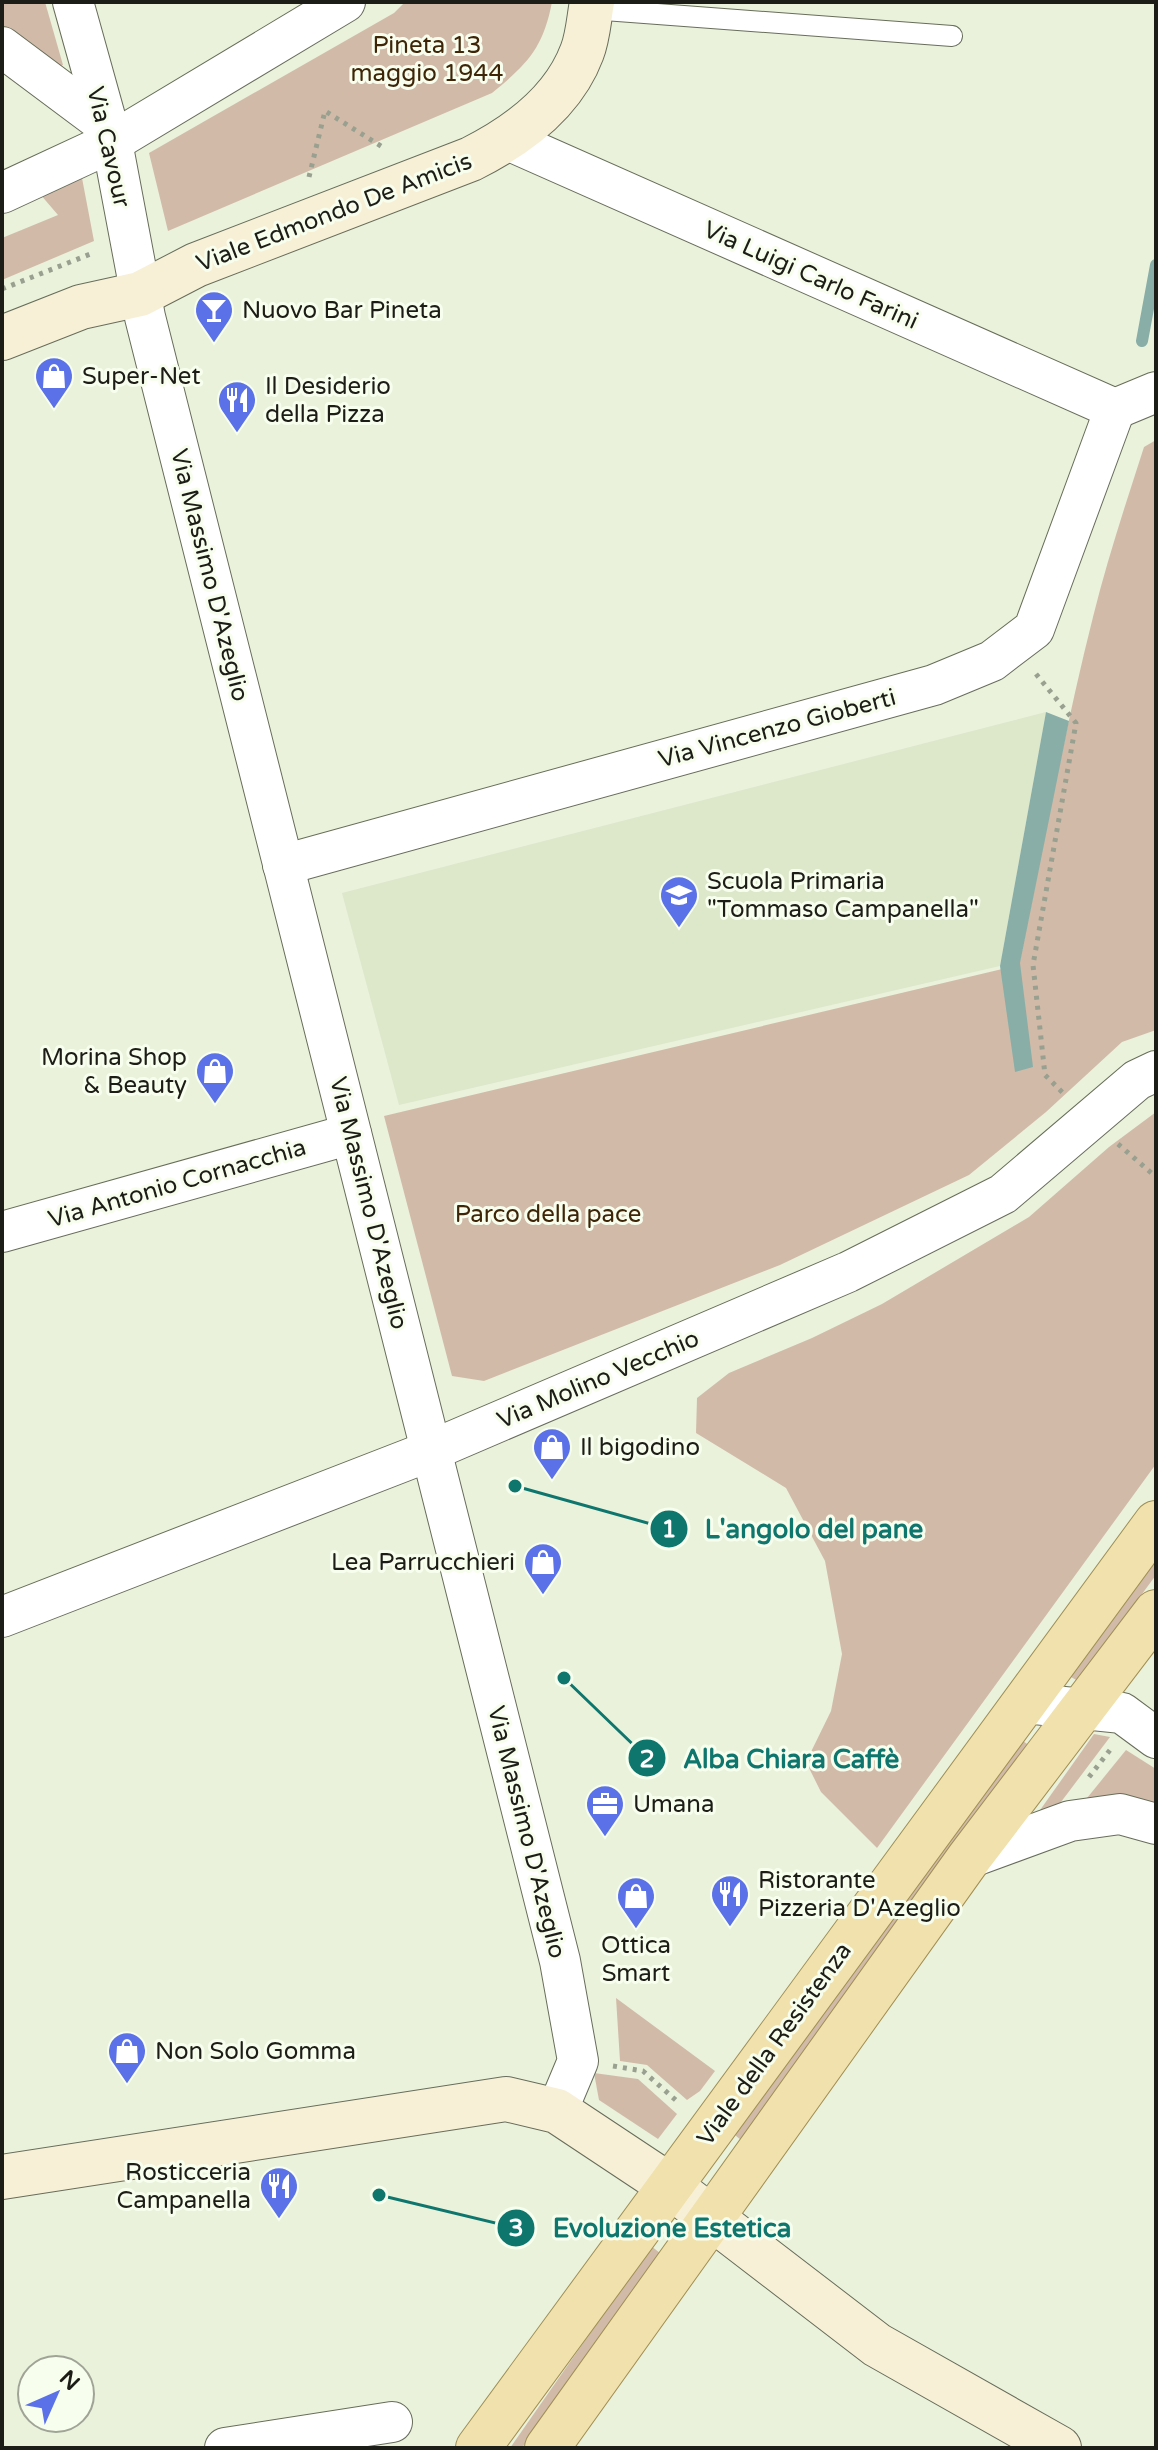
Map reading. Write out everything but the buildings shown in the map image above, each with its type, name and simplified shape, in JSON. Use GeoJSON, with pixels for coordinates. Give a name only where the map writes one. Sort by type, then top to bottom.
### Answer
{"type":"FeatureCollection","features":[{"type":"Feature","properties":{"kind":"main road","name":"Viale della Resistenza"},"geometry":{"type":"LineString","coordinates":[[478,2448],[1156,1523]]}},
{"type":"Feature","properties":{"kind":"main road","name":"Viale della Resistenza"},"geometry":{"type":"LineString","coordinates":[[547,2448],[969,1858],[1102,1711],[1146,1626]]}},
{"type":"Feature","properties":{"kind":"street","name":"Via Cavour"},"geometry":{"type":"LineString","coordinates":[[73,2],[108,133],[140,294]]}},
{"type":"Feature","properties":{"kind":"street"},"geometry":{"type":"LineString","coordinates":[[2,193],[345,2]]}},
{"type":"Feature","properties":{"kind":"street","name":"Viale Edmondo De Amicis"},"geometry":{"type":"LineString","coordinates":[[2,338],[81,307],[140,294],[196,265],[471,159],[508,140],[557,98],[582,52],[591,5]]}},
{"type":"Feature","properties":{"kind":"street"},"geometry":{"type":"LineString","coordinates":[[2,47],[108,133]]}},
{"type":"Feature","properties":{"kind":"street","name":"Via Luigi Carlo Farini"},"geometry":{"type":"LineString","coordinates":[[508,140],[1115,409]]}},
{"type":"Feature","properties":{"kind":"street","name":"Via Massimo D'Azeglio"},"geometry":{"type":"LineString","coordinates":[[140,294],[560,1961],[578,2061]]}},
{"type":"Feature","properties":{"kind":"street"},"geometry":{"type":"LineString","coordinates":[[1115,409],[1156,392]]}},
{"type":"Feature","properties":{"kind":"street","name":"Via Vincenzo Gioberti"},"geometry":{"type":"LineString","coordinates":[[283,865],[934,685],[992,661],[1034,629],[1115,409]]}},
{"type":"Feature","properties":{"kind":"street","name":"Via Molino Vecchio"},"geometry":{"type":"LineString","coordinates":[[2,1617],[430,1451],[848,1272],[1003,1194],[1137,1080],[1156,1071]]}},
{"type":"Feature","properties":{"kind":"street","name":"Via Antonio Cornacchia"},"geometry":{"type":"LineString","coordinates":[[2,1232],[351,1134]]}},
{"type":"Feature","properties":{"kind":"street"},"geometry":{"type":"LineString","coordinates":[[1025,1703],[1102,1711],[1156,1738]]}},
{"type":"Feature","properties":{"kind":"street"},"geometry":{"type":"LineString","coordinates":[[969,1858],[1070,1821],[1120,1814],[1156,1824]]}},
{"type":"Feature","properties":{"kind":"street"},"geometry":{"type":"LineString","coordinates":[[557,2111],[578,2061]]}},
{"type":"Feature","properties":{"kind":"street"},"geometry":{"type":"LineString","coordinates":[[2,2177],[506,2099],[557,2111],[670,2186],[877,2345],[1059,2448]]}},
{"type":"Feature","properties":{"kind":"street"},"geometry":{"type":"LineString","coordinates":[[225,2448],[392,2422]]}},
{"type":"Feature","properties":{"kind":"lane"},"geometry":{"type":"LineString","coordinates":[[591,5],[952,36]]}},
{"type":"Feature","properties":{"kind":"path"},"geometry":{"type":"LineString","coordinates":[[321,174],[308,180],[325,111],[385,148]]}},
{"type":"Feature","properties":{"kind":"path"},"geometry":{"type":"LineString","coordinates":[[372,154],[398,142]]}},
{"type":"Feature","properties":{"kind":"path"},"geometry":{"type":"LineString","coordinates":[[2,289],[105,249]]}},
{"type":"Feature","properties":{"kind":"path"},"geometry":{"type":"LineString","coordinates":[[1013,645],[1076,723],[1033,965],[1045,1075],[1090,1120]]}},
{"type":"Feature","properties":{"kind":"path"},"geometry":{"type":"LineString","coordinates":[[578,2061],[643,2071],[691,2112]]}},
{"type":"Feature","properties":{"kind":"shaded area","name":"Scuola Primaria \"Tommaso Campanella\""},"geometry":{"type":"Polygon","coordinates":[[[1046,712],[1000,966],[399,1105],[342,893],[1046,712]]]}},
{"type":"Feature","properties":{"kind":"green space"},"geometry":{"type":"Polygon","coordinates":[[[2,2],[45,2],[63,65],[50,69],[2,34],[2,2]]]}},
{"type":"Feature","properties":{"kind":"green space","name":"Pineta 13 maggio 1944"},"geometry":{"type":"Polygon","coordinates":[[[405,2],[552,2],[544,32],[532,54],[492,93],[168,231],[149,153],[394,13],[405,2]]]}},
{"type":"Feature","properties":{"kind":"green space"},"geometry":{"type":"Polygon","coordinates":[[[82,178],[94,241],[2,280],[2,238],[58,215],[40,194],[82,178]]]}},
{"type":"Feature","properties":{"kind":"green space","name":"Parco della pace"},"geometry":{"type":"Polygon","coordinates":[[[1156,440],[1156,1030],[1122,1042],[1046,1112],[969,1175],[780,1265],[484,1381],[452,1376],[384,1116],[1019,965],[1063,747],[1098,596],[1144,447],[1156,440]]]}},
{"type":"Feature","properties":{"kind":"green space"},"geometry":{"type":"Polygon","coordinates":[[[1156,1112],[1156,1464],[877,1848],[821,1792],[806,1762],[831,1711],[842,1654],[825,1561],[786,1488],[696,1433],[697,1398],[729,1373],[882,1304],[1029,1217],[1109,1147],[1156,1112]]]}},
{"type":"Feature","properties":{"kind":"green space"},"geometry":{"type":"Polygon","coordinates":[[[1156,1561],[1156,1575],[1078,1681],[1071,1677],[1156,1561]]]}},
{"type":"Feature","properties":{"kind":"green space"},"geometry":{"type":"Polygon","coordinates":[[[1094,1734],[1110,1737],[1058,1806],[1038,1813],[1094,1734]]]}},
{"type":"Feature","properties":{"kind":"green space"},"geometry":{"type":"Polygon","coordinates":[[[1023,1741],[1030,1746],[742,2141],[735,2135],[1023,1741]]]}},
{"type":"Feature","properties":{"kind":"green space"},"geometry":{"type":"Polygon","coordinates":[[[1126,1750],[1156,1769],[1156,1805],[1083,1803],[1126,1750]]]}},
{"type":"Feature","properties":{"kind":"green space"},"geometry":{"type":"Polygon","coordinates":[[[616,1998],[715,2071],[700,2091],[687,2100],[647,2065],[620,2061],[616,1998]]]}},
{"type":"Feature","properties":{"kind":"green space"},"geometry":{"type":"Polygon","coordinates":[[[594,2073],[638,2079],[677,2114],[658,2139],[599,2100],[594,2073]]]}},
{"type":"Feature","properties":{"kind":"green space"},"geometry":{"type":"Polygon","coordinates":[[[651,2246],[660,2253],[522,2448],[510,2448],[651,2246]]]}},
{"type":"Feature","properties":{"kind":"water"},"geometry":{"type":"Polygon","coordinates":[[[1046,712],[1069,721],[1020,963],[1033,1067],[1015,1072],[1000,966],[1046,712]]]}},
{"type":"Feature","properties":{"kind":"waterway"},"geometry":{"type":"LineString","coordinates":[[1142,341],[1156,265]]}},
{"type":"Feature","properties":{"kind":"place","name":"Nuovo Bar Pineta"},"geometry":{"type":"Point","coordinates":[214,344]}},
{"type":"Feature","properties":{"kind":"place","name":"Super-Net"},"geometry":{"type":"Point","coordinates":[54,410]}},
{"type":"Feature","properties":{"kind":"place","name":"Il Desiderio della Pizza"},"geometry":{"type":"Point","coordinates":[237,434]}},
{"type":"Feature","properties":{"kind":"place","name":"Scuola Primaria \"Tommaso Campanella\""},"geometry":{"type":"Point","coordinates":[679,929]}},
{"type":"Feature","properties":{"kind":"place","name":"Morina Shop & Beauty"},"geometry":{"type":"Point","coordinates":[215,1105]}},
{"type":"Feature","properties":{"kind":"place","name":"Il bigodino"},"geometry":{"type":"Point","coordinates":[552,1481]}},
{"type":"Feature","properties":{"kind":"place","name":"L'angolo del pane"},"geometry":{"type":"Point","coordinates":[515,1486]}},
{"type":"Feature","properties":{"kind":"place","name":"Lea Parrucchieri"},"geometry":{"type":"Point","coordinates":[543,1596]}},
{"type":"Feature","properties":{"kind":"place","name":"Alba Chiara Caffè"},"geometry":{"type":"Point","coordinates":[564,1678]}},
{"type":"Feature","properties":{"kind":"place","name":"Umana"},"geometry":{"type":"Point","coordinates":[605,1838]}},
{"type":"Feature","properties":{"kind":"place","name":"Ristorante Pizzeria D'Azeglio"},"geometry":{"type":"Point","coordinates":[730,1928]}},
{"type":"Feature","properties":{"kind":"place","name":"Ottica Smart"},"geometry":{"type":"Point","coordinates":[636,1930]}},
{"type":"Feature","properties":{"kind":"place","name":"Non Solo Gomma"},"geometry":{"type":"Point","coordinates":[127,2085]}},
{"type":"Feature","properties":{"kind":"place","name":"Evoluzione Estetica"},"geometry":{"type":"Point","coordinates":[379,2195]}},
{"type":"Feature","properties":{"kind":"place","name":"Rosticceria Campanella"},"geometry":{"type":"Point","coordinates":[279,2220]}}]}
